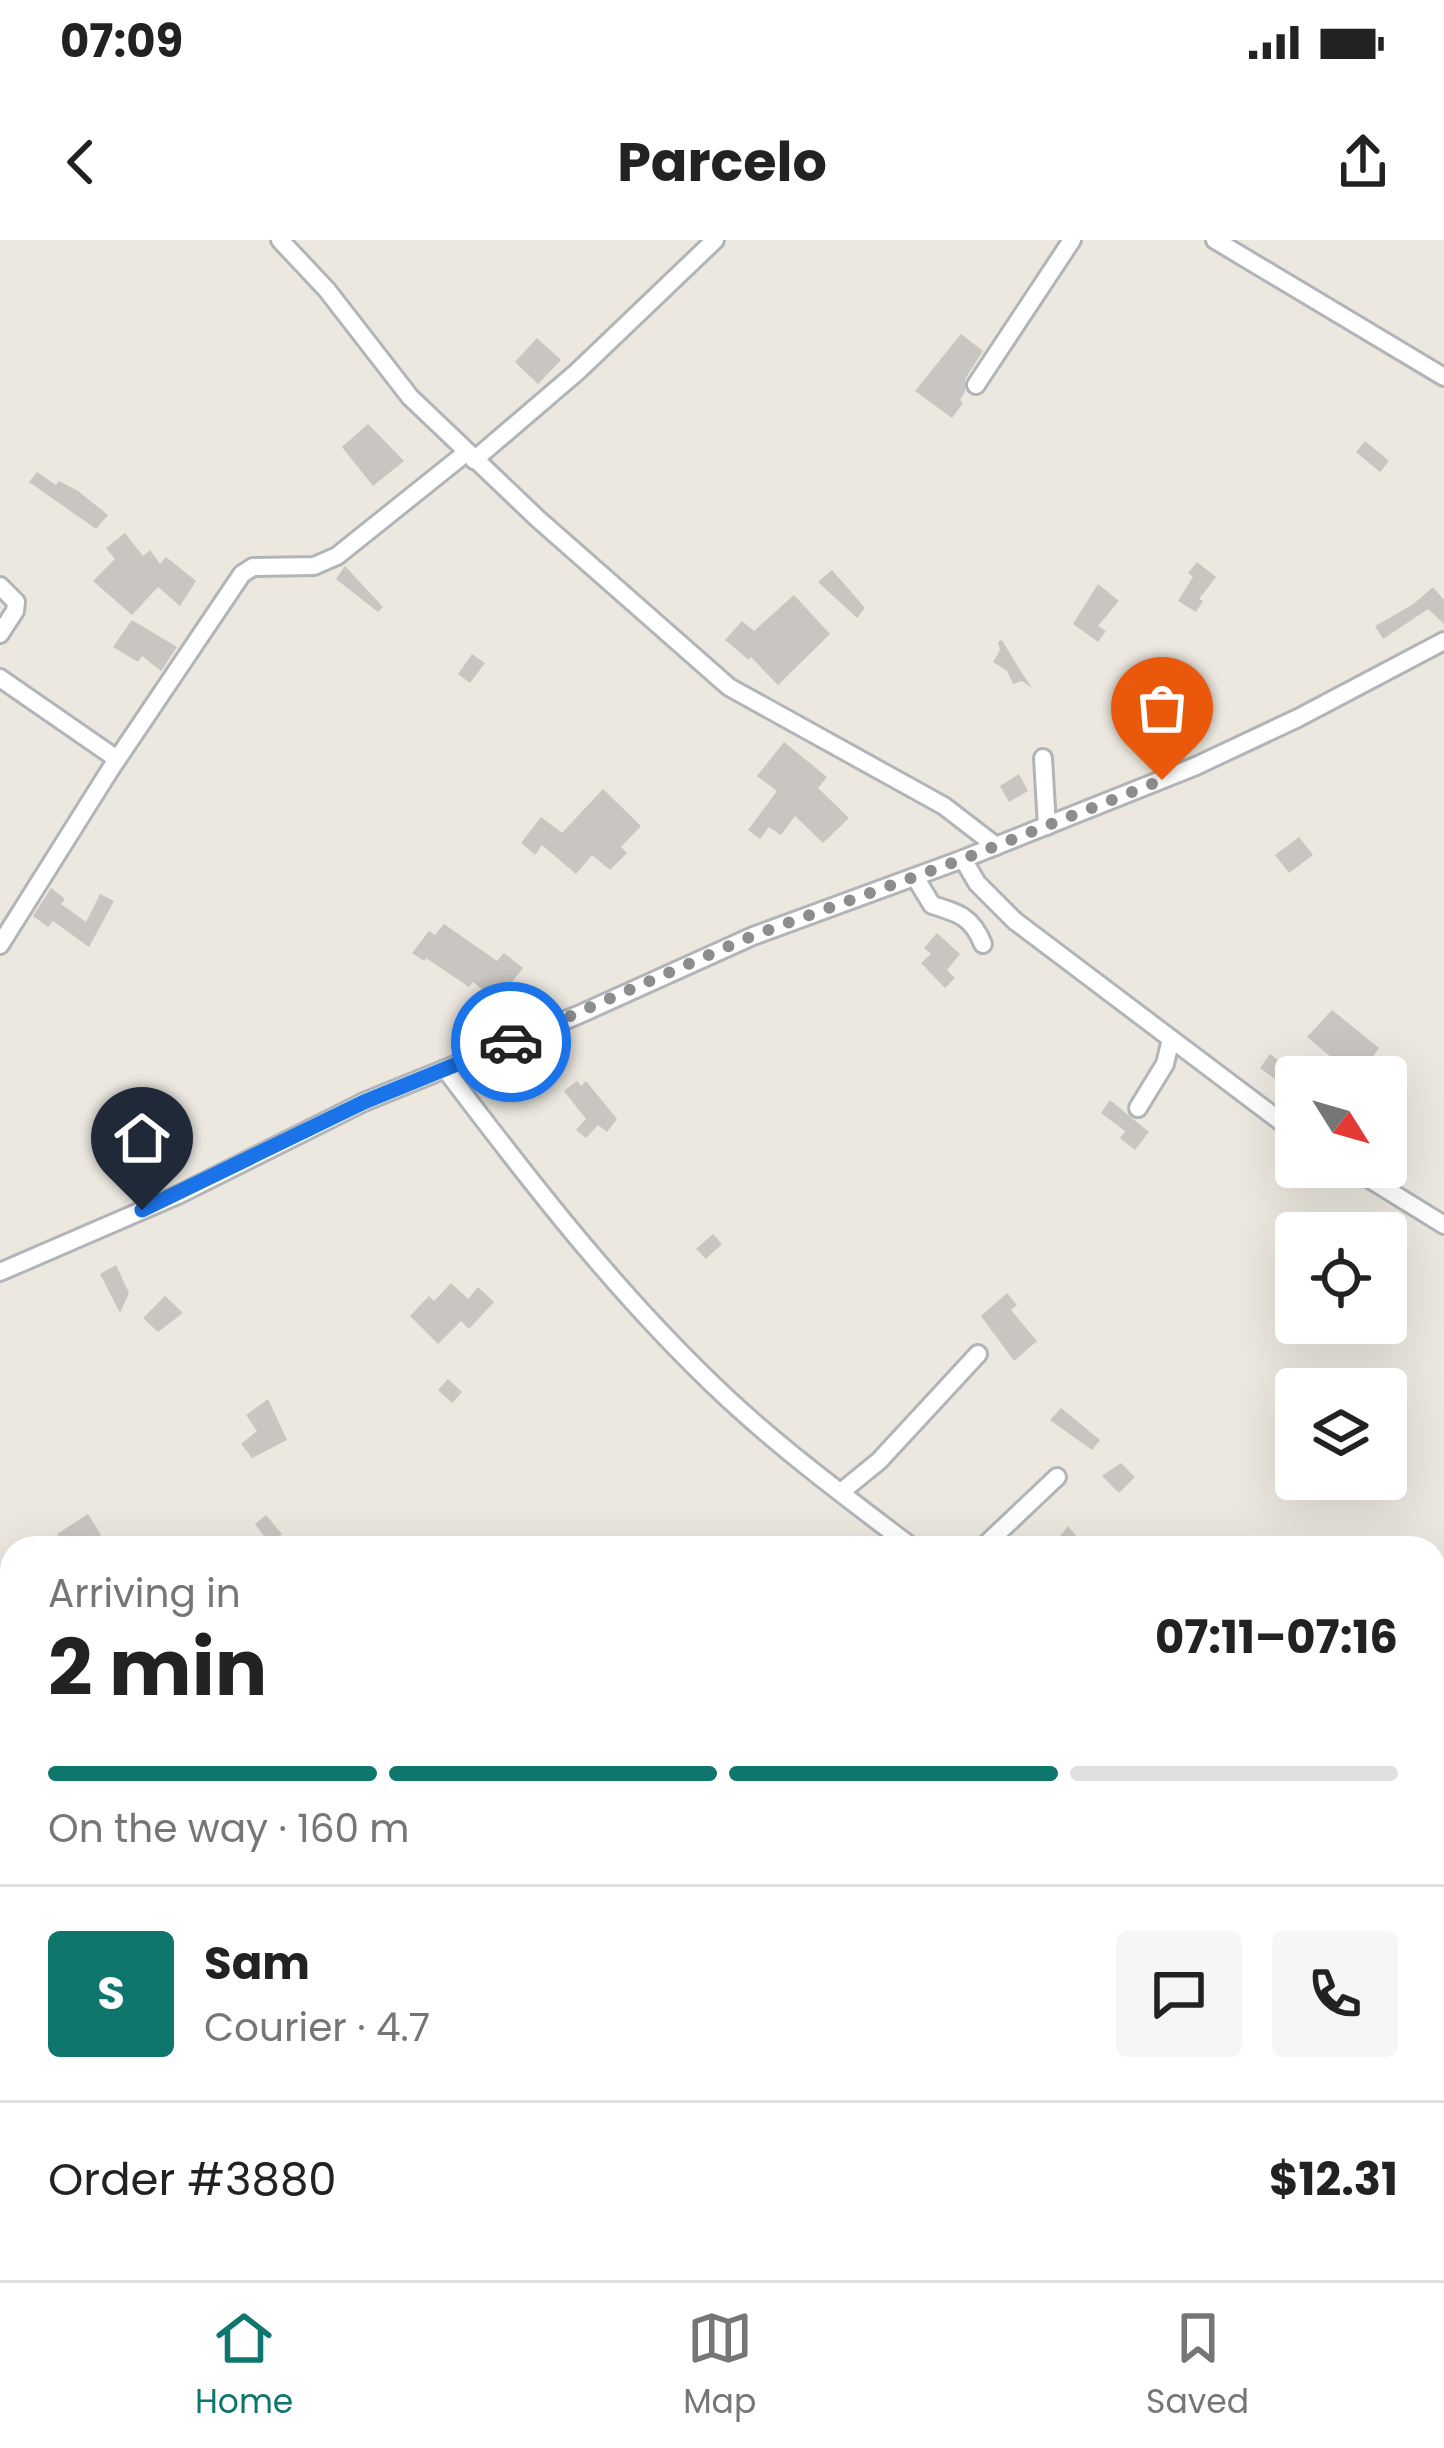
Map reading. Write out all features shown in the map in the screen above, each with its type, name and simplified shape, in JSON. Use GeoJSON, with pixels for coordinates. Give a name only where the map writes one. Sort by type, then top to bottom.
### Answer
{"type":"FeatureCollection","features":[{"type":"Feature","properties":{"kind":"street"},"geometry":{"type":"LineString","coordinates":[[280,240],[327,290],[410,398],[729,687],[944,806],[996,846]]}},
{"type":"Feature","properties":{"kind":"street"},"geometry":{"type":"LineString","coordinates":[[0,945],[117,759],[242,574],[253,567],[314,566],[337,556],[548,398],[716,240]]}},
{"type":"Feature","properties":{"kind":"street"},"geometry":{"type":"LineString","coordinates":[[976,385],[1072,240]]}},
{"type":"Feature","properties":{"kind":"street"},"geometry":{"type":"LineString","coordinates":[[1216,240],[1444,377]]}},
{"type":"Feature","properties":{"kind":"street"},"geometry":{"type":"LineString","coordinates":[[0,586],[16,602],[0,634]]}},
{"type":"Feature","properties":{"kind":"street"},"geometry":{"type":"LineString","coordinates":[[0,1272],[178,1195],[364,1102],[578,1015],[752,936],[1196,766],[1444,641]]}},
{"type":"Feature","properties":{"kind":"street"},"geometry":{"type":"LineString","coordinates":[[0,678],[117,759]]}},
{"type":"Feature","properties":{"kind":"street"},"geometry":{"type":"LineString","coordinates":[[1043,758],[1047,826]]}},
{"type":"Feature","properties":{"kind":"street"},"geometry":{"type":"LineString","coordinates":[[963,859],[976,883],[1016,921],[1275,1117]]}},
{"type":"Feature","properties":{"kind":"street"},"geometry":{"type":"LineString","coordinates":[[915,877],[932,905],[975,923],[983,944]]}},
{"type":"Feature","properties":{"kind":"street"},"geometry":{"type":"LineString","coordinates":[[1138,1108],[1165,1064],[1171,1039]]}},
{"type":"Feature","properties":{"kind":"street"},"geometry":{"type":"LineString","coordinates":[[445,1069],[570,1228],[728,1399],[898,1536]]}},
{"type":"Feature","properties":{"kind":"street"},"geometry":{"type":"LineString","coordinates":[[1384,1188],[1444,1225]]}},
{"type":"Feature","properties":{"kind":"street"},"geometry":{"type":"LineString","coordinates":[[841,1492],[896,1444],[978,1354]]}},
{"type":"Feature","properties":{"kind":"street"},"geometry":{"type":"LineString","coordinates":[[995,1536],[1057,1477]]}},
{"type":"Feature","properties":{"kind":"building"},"geometry":{"type":"Polygon","coordinates":[[[961,334],[983,351],[965,379],[963,403],[952,418],[915,391],[961,334]]]}},
{"type":"Feature","properties":{"kind":"building"},"geometry":{"type":"Polygon","coordinates":[[[537,338],[561,360],[538,384],[515,362],[537,338]]]}},
{"type":"Feature","properties":{"kind":"building"},"geometry":{"type":"Polygon","coordinates":[[[368,424],[404,461],[373,486],[342,447],[368,424]]]}},
{"type":"Feature","properties":{"kind":"building"},"geometry":{"type":"Polygon","coordinates":[[[1365,441],[1389,461],[1380,472],[1356,452],[1365,441]]]}},
{"type":"Feature","properties":{"kind":"building"},"geometry":{"type":"Polygon","coordinates":[[[37,472],[56,485],[59,481],[78,491],[108,515],[96,529],[29,482],[37,472]]]}},
{"type":"Feature","properties":{"kind":"building"},"geometry":{"type":"Polygon","coordinates":[[[125,533],[143,556],[150,550],[160,564],[166,557],[196,581],[180,606],[158,587],[132,615],[93,581],[115,559],[106,548],[125,533]]]}},
{"type":"Feature","properties":{"kind":"building"},"geometry":{"type":"Polygon","coordinates":[[[1197,562],[1216,577],[1199,599],[1203,601],[1196,612],[1178,601],[1197,562]]]}},
{"type":"Feature","properties":{"kind":"building"},"geometry":{"type":"Polygon","coordinates":[[[345,566],[383,607],[378,612],[336,579],[345,566]]]}},
{"type":"Feature","properties":{"kind":"building"},"geometry":{"type":"Polygon","coordinates":[[[832,570],[865,608],[857,618],[818,582],[832,570]]]}},
{"type":"Feature","properties":{"kind":"building"},"geometry":{"type":"Polygon","coordinates":[[[1098,584],[1119,601],[1098,626],[1106,631],[1098,642],[1073,624],[1098,584]]]}},
{"type":"Feature","properties":{"kind":"building"},"geometry":{"type":"Polygon","coordinates":[[[1433,587],[1444,600],[1444,624],[1428,609],[1383,639],[1375,626],[1433,587]]]}},
{"type":"Feature","properties":{"kind":"building"},"geometry":{"type":"Polygon","coordinates":[[[794,595],[830,634],[778,685],[751,657],[749,660],[725,640],[742,621],[754,631],[794,595]]]}},
{"type":"Feature","properties":{"kind":"building"},"geometry":{"type":"Polygon","coordinates":[[[132,620],[177,647],[161,671],[142,656],[138,662],[113,647],[132,620]]]}},
{"type":"Feature","properties":{"kind":"building"},"geometry":{"type":"Polygon","coordinates":[[[1002,640],[1032,688],[1022,681],[1013,684],[1007,671],[993,662],[1002,640]]]}},
{"type":"Feature","properties":{"kind":"building"},"geometry":{"type":"Polygon","coordinates":[[[472,654],[485,663],[470,683],[458,674],[472,654]]]}},
{"type":"Feature","properties":{"kind":"building"},"geometry":{"type":"Polygon","coordinates":[[[784,742],[827,777],[818,788],[849,818],[823,843],[795,816],[781,835],[769,827],[760,839],[748,830],[777,791],[757,776],[784,742]]]}},
{"type":"Feature","properties":{"kind":"building"},"geometry":{"type":"Polygon","coordinates":[[[1019,774],[1028,791],[1009,802],[1000,786],[1019,774]]]}},
{"type":"Feature","properties":{"kind":"building"},"geometry":{"type":"Polygon","coordinates":[[[603,789],[641,826],[621,847],[627,853],[610,870],[592,855],[576,874],[542,845],[535,855],[521,843],[541,817],[562,833],[603,789]]]}},
{"type":"Feature","properties":{"kind":"building"},"geometry":{"type":"Polygon","coordinates":[[[1299,837],[1313,855],[1289,873],[1275,855],[1299,837]]]}},
{"type":"Feature","properties":{"kind":"building"},"geometry":{"type":"Polygon","coordinates":[[[51,888],[65,899],[61,904],[86,922],[100,894],[114,901],[89,947],[53,921],[48,927],[33,916],[51,888]]]}},
{"type":"Feature","properties":{"kind":"building"},"geometry":{"type":"Polygon","coordinates":[[[444,924],[497,961],[504,953],[523,968],[497,1001],[473,982],[469,987],[412,953],[429,931],[435,935],[444,924]]]}},
{"type":"Feature","properties":{"kind":"building"},"geometry":{"type":"Polygon","coordinates":[[[937,933],[960,954],[947,970],[955,978],[945,988],[921,963],[931,954],[924,948],[937,933]]]}},
{"type":"Feature","properties":{"kind":"building"},"geometry":{"type":"Polygon","coordinates":[[[1332,1010],[1379,1048],[1373,1056],[1330,1056],[1307,1037],[1332,1010]]]}},
{"type":"Feature","properties":{"kind":"building"},"geometry":{"type":"Polygon","coordinates":[[[1270,1054],[1275,1058],[1275,1079],[1260,1068],[1270,1054]]]}},
{"type":"Feature","properties":{"kind":"building"},"geometry":{"type":"Polygon","coordinates":[[[577,1081],[581,1086],[586,1081],[617,1119],[607,1132],[598,1125],[586,1138],[576,1130],[586,1119],[564,1091],[577,1081]]]}},
{"type":"Feature","properties":{"kind":"building"},"geometry":{"type":"Polygon","coordinates":[[[1110,1100],[1149,1132],[1135,1150],[1120,1138],[1125,1131],[1101,1113],[1110,1100]]]}},
{"type":"Feature","properties":{"kind":"building"},"geometry":{"type":"Polygon","coordinates":[[[713,1234],[722,1244],[706,1259],[696,1249],[713,1234]]]}},
{"type":"Feature","properties":{"kind":"building"},"geometry":{"type":"Polygon","coordinates":[[[116,1265],[129,1293],[120,1313],[100,1274],[116,1265]]]}},
{"type":"Feature","properties":{"kind":"building"},"geometry":{"type":"Polygon","coordinates":[[[451,1283],[468,1299],[478,1287],[494,1302],[469,1329],[461,1321],[438,1344],[410,1316],[429,1296],[434,1301],[451,1283]]]}},
{"type":"Feature","properties":{"kind":"building"},"geometry":{"type":"Polygon","coordinates":[[[1007,1293],[1017,1305],[1011,1310],[1037,1341],[1014,1361],[981,1316],[1007,1293]]]}},
{"type":"Feature","properties":{"kind":"building"},"geometry":{"type":"Polygon","coordinates":[[[165,1296],[183,1313],[158,1332],[143,1318],[165,1296]]]}},
{"type":"Feature","properties":{"kind":"building"},"geometry":{"type":"Polygon","coordinates":[[[448,1379],[462,1392],[452,1403],[438,1390],[448,1379]]]}},
{"type":"Feature","properties":{"kind":"building"},"geometry":{"type":"Polygon","coordinates":[[[268,1399],[287,1440],[252,1458],[241,1444],[257,1431],[246,1415],[268,1399]]]}},
{"type":"Feature","properties":{"kind":"building"},"geometry":{"type":"Polygon","coordinates":[[[1061,1408],[1100,1440],[1092,1450],[1050,1420],[1061,1408]]]}},
{"type":"Feature","properties":{"kind":"building"},"geometry":{"type":"Polygon","coordinates":[[[1121,1463],[1135,1477],[1119,1493],[1102,1476],[1121,1463]]]}},
{"type":"Feature","properties":{"kind":"building"},"geometry":{"type":"Polygon","coordinates":[[[88,1514],[101,1535],[58,1536],[88,1514]]]}},
{"type":"Feature","properties":{"kind":"building"},"geometry":{"type":"Polygon","coordinates":[[[266,1515],[282,1534],[264,1536],[255,1524],[266,1515]]]}},
{"type":"Feature","properties":{"kind":"way so far"},"geometry":{"type":"LineString","coordinates":[[511,1042],[752,936],[1162,780]]}},
{"type":"Feature","properties":{"kind":"route"},"geometry":{"type":"LineString","coordinates":[[142,1210],[364,1102],[511,1042]]}}]}
